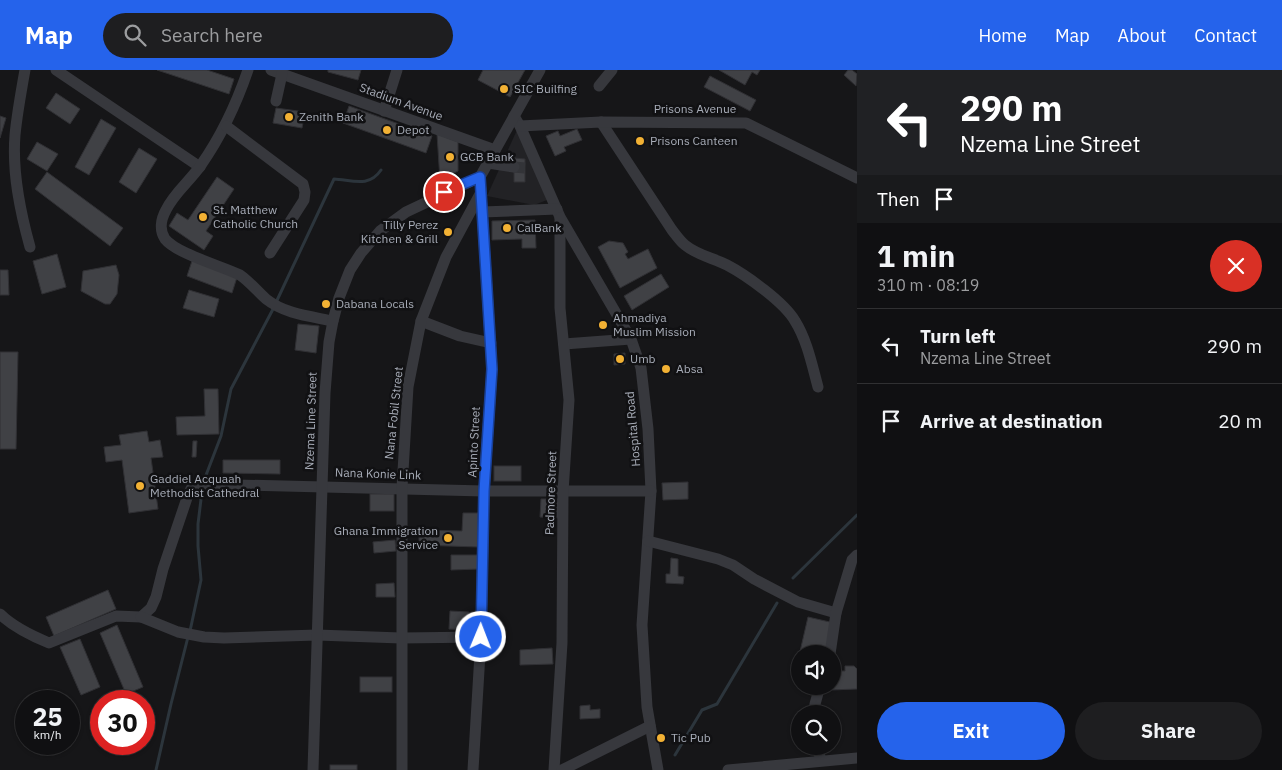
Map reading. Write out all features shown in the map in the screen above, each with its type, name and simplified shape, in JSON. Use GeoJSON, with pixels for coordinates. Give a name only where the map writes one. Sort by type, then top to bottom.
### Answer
{"type":"FeatureCollection","features":[{"type":"Feature","properties":{"kind":"street"},"geometry":{"type":"LineString","coordinates":[[25,70],[15,136],[15,179],[23,223],[30,247]]}},
{"type":"Feature","properties":{"kind":"street"},"geometry":{"type":"LineString","coordinates":[[56,70],[200,167]]}},
{"type":"Feature","properties":{"kind":"street"},"geometry":{"type":"LineString","coordinates":[[248,70],[226,126],[200,167],[166,210],[161,223],[162,234],[171,245],[240,274],[265,298],[278,307],[288,312],[332,321]]}},
{"type":"Feature","properties":{"kind":"street","name":"Stadium Avenue"},"geometry":{"type":"LineString","coordinates":[[270,70],[494,150]]}},
{"type":"Feature","properties":{"kind":"street"},"geometry":{"type":"LineString","coordinates":[[384,111],[397,70]]}},
{"type":"Feature","properties":{"kind":"street"},"geometry":{"type":"LineString","coordinates":[[480,177],[540,70]]}},
{"type":"Feature","properties":{"kind":"street"},"geometry":{"type":"LineString","coordinates":[[599,86],[612,70]]}},
{"type":"Feature","properties":{"kind":"street"},"geometry":{"type":"LineString","coordinates":[[276,101],[282,74]]}},
{"type":"Feature","properties":{"kind":"street","name":"Hospital Road"},"geometry":{"type":"LineString","coordinates":[[514,116],[558,213],[631,339],[641,368],[648,429],[651,491],[642,626],[647,707],[658,770]]}},
{"type":"Feature","properties":{"kind":"street"},"geometry":{"type":"LineString","coordinates":[[601,122],[672,230],[685,245],[700,255],[727,265],[753,280],[795,320],[809,355],[818,387]]}},
{"type":"Feature","properties":{"kind":"street","name":"Prisons Avenue"},"geometry":{"type":"LineString","coordinates":[[520,126],[601,122],[746,123],[857,178]]}},
{"type":"Feature","properties":{"kind":"street"},"geometry":{"type":"LineString","coordinates":[[226,126],[303,184],[304,200],[270,253]]}},
{"type":"Feature","properties":{"kind":"street"},"geometry":{"type":"LineString","coordinates":[[488,163],[520,168],[537,165]]}},
{"type":"Feature","properties":{"kind":"street","name":"Apinto Street"},"geometry":{"type":"LineString","coordinates":[[473,770],[481,637],[484,491],[491,378],[491,343],[480,177]]}},
{"type":"Feature","properties":{"kind":"street","name":"Nzema Line Street"},"geometry":{"type":"LineString","coordinates":[[313,770],[325,394],[332,321],[350,270],[360,253],[380,231],[422,203],[480,177]]}},
{"type":"Feature","properties":{"kind":"street","name":"Nana Fobil Street"},"geometry":{"type":"LineString","coordinates":[[402,770],[402,488],[408,387],[421,321],[446,257],[481,193]]}},
{"type":"Feature","properties":{"kind":"street"},"geometry":{"type":"LineString","coordinates":[[482,212],[558,213]]}},
{"type":"Feature","properties":{"kind":"street","name":"Padmore Street"},"geometry":{"type":"LineString","coordinates":[[554,770],[562,643],[563,492],[569,400],[560,308],[558,213]]}},
{"type":"Feature","properties":{"kind":"street"},"geometry":{"type":"LineString","coordinates":[[421,321],[460,336],[491,343]]}},
{"type":"Feature","properties":{"kind":"street"},"geometry":{"type":"LineString","coordinates":[[564,344],[631,339]]}},
{"type":"Feature","properties":{"kind":"street","name":"Nana Konie Link"},"geometry":{"type":"LineString","coordinates":[[141,617],[151,608],[156,597],[180,515],[192,487],[198,484],[484,491],[651,491]]}},
{"type":"Feature","properties":{"kind":"street"},"geometry":{"type":"LineString","coordinates":[[648,541],[733,564],[754,579],[798,602],[836,613]]}},
{"type":"Feature","properties":{"kind":"street"},"geometry":{"type":"LineString","coordinates":[[831,645],[836,613],[852,560],[857,555]]}},
{"type":"Feature","properties":{"kind":"street"},"geometry":{"type":"LineString","coordinates":[[0,614],[32,636],[49,643],[116,616],[141,617],[178,632],[204,637],[317,635],[401,638],[481,637]]}},
{"type":"Feature","properties":{"kind":"street"},"geometry":{"type":"LineString","coordinates":[[562,770],[650,726]]}},
{"type":"Feature","properties":{"kind":"street"},"geometry":{"type":"LineString","coordinates":[[820,755],[821,760]]}},
{"type":"Feature","properties":{"kind":"street"},"geometry":{"type":"LineString","coordinates":[[728,770],[794,767],[821,760],[857,758]]}},
{"type":"Feature","properties":{"kind":"shaded area"},"geometry":{"type":"Polygon","coordinates":[[[517,130],[547,200],[534,205],[487,196],[517,130]]]}},
{"type":"Feature","properties":{"kind":"building"},"geometry":{"type":"Polygon","coordinates":[[[157,70],[207,70],[234,79],[229,94],[157,70]]]}},
{"type":"Feature","properties":{"kind":"building"},"geometry":{"type":"Polygon","coordinates":[[[328,70],[361,70],[358,80],[328,72],[328,70]]]}},
{"type":"Feature","properties":{"kind":"building","name":"SIC Builfing"},"geometry":{"type":"Polygon","coordinates":[[[483,70],[525,70],[510,97],[478,80],[483,70]]]}},
{"type":"Feature","properties":{"kind":"building"},"geometry":{"type":"Polygon","coordinates":[[[719,70],[760,70],[757,75],[752,72],[745,85],[719,70]]]}},
{"type":"Feature","properties":{"kind":"building"},"geometry":{"type":"Polygon","coordinates":[[[848,70],[852,70],[857,74],[856,86],[844,75],[848,70]]]}},
{"type":"Feature","properties":{"kind":"building"},"geometry":{"type":"Polygon","coordinates":[[[710,76],[756,100],[750,111],[704,87],[710,76]]]}},
{"type":"Feature","properties":{"kind":"building"},"geometry":{"type":"Polygon","coordinates":[[[56,93],[80,109],[70,124],[46,108],[56,93]]]}},
{"type":"Feature","properties":{"kind":"building","name":"Depot"},"geometry":{"type":"Polygon","coordinates":[[[349,106],[432,136],[426,153],[343,123],[349,106]]]}},
{"type":"Feature","properties":{"kind":"building"},"geometry":{"type":"Polygon","coordinates":[[[276,108],[305,112],[302,128],[273,123],[276,108]]]}},
{"type":"Feature","properties":{"kind":"building"},"geometry":{"type":"Polygon","coordinates":[[[0,116],[6,118],[0,138],[0,116]]]}},
{"type":"Feature","properties":{"kind":"building"},"geometry":{"type":"Polygon","coordinates":[[[101,119],[116,128],[89,175],[75,167],[101,119]]]}},
{"type":"Feature","properties":{"kind":"building"},"geometry":{"type":"Polygon","coordinates":[[[577,129],[582,140],[564,147],[566,151],[555,156],[546,136],[558,131],[560,136],[577,129]]]}},
{"type":"Feature","properties":{"kind":"building"},"geometry":{"type":"Polygon","coordinates":[[[437,134],[458,142],[458,171],[440,180],[437,134]]]}},
{"type":"Feature","properties":{"kind":"building"},"geometry":{"type":"Polygon","coordinates":[[[37,142],[58,154],[47,171],[27,159],[37,142]]]}},
{"type":"Feature","properties":{"kind":"building"},"geometry":{"type":"Polygon","coordinates":[[[139,148],[157,159],[136,193],[119,182],[139,148]]]}},
{"type":"Feature","properties":{"kind":"building"},"geometry":{"type":"Polygon","coordinates":[[[514,158],[525,159],[525,182],[514,182],[514,158]]]}},
{"type":"Feature","properties":{"kind":"building"},"geometry":{"type":"Polygon","coordinates":[[[47,172],[123,228],[110,246],[35,189],[47,172]]]}},
{"type":"Feature","properties":{"kind":"building","name":"St. Matthew Catholic Church"},"geometry":{"type":"Polygon","coordinates":[[[217,177],[234,189],[206,231],[213,236],[204,250],[169,226],[177,213],[188,220],[217,177]]]}},
{"type":"Feature","properties":{"kind":"building"},"geometry":{"type":"Polygon","coordinates":[[[535,220],[536,248],[522,248],[522,239],[492,240],[492,221],[535,220]]]}},
{"type":"Feature","properties":{"kind":"building"},"geometry":{"type":"Polygon","coordinates":[[[609,241],[623,243],[628,252],[625,254],[628,259],[648,249],[657,268],[620,288],[598,247],[609,241]]]}},
{"type":"Feature","properties":{"kind":"building"},"geometry":{"type":"Polygon","coordinates":[[[57,254],[66,287],[42,294],[33,261],[57,254]]]}},
{"type":"Feature","properties":{"kind":"building"},"geometry":{"type":"Polygon","coordinates":[[[193,258],[238,274],[232,293],[187,276],[193,258]]]}},
{"type":"Feature","properties":{"kind":"building"},"geometry":{"type":"Polygon","coordinates":[[[116,265],[119,275],[117,294],[110,304],[105,304],[81,291],[83,271],[116,265]]]}},
{"type":"Feature","properties":{"kind":"building"},"geometry":{"type":"Polygon","coordinates":[[[0,270],[8,270],[9,295],[0,295],[0,270]]]}},
{"type":"Feature","properties":{"kind":"building"},"geometry":{"type":"Polygon","coordinates":[[[661,274],[669,287],[632,310],[624,296],[661,274]]]}},
{"type":"Feature","properties":{"kind":"building"},"geometry":{"type":"Polygon","coordinates":[[[189,290],[219,299],[214,317],[183,308],[189,290]]]}},
{"type":"Feature","properties":{"kind":"building"},"geometry":{"type":"Polygon","coordinates":[[[298,324],[319,326],[316,353],[295,350],[298,324]]]}},
{"type":"Feature","properties":{"kind":"building"},"geometry":{"type":"Polygon","coordinates":[[[0,352],[18,352],[16,449],[0,449],[0,352]]]}},
{"type":"Feature","properties":{"kind":"building","name":"Umb"},"geometry":{"type":"Polygon","coordinates":[[[625,353],[625,364],[614,365],[614,354],[625,353]]]}},
{"type":"Feature","properties":{"kind":"building"},"geometry":{"type":"Polygon","coordinates":[[[204,389],[218,389],[219,434],[177,435],[176,417],[205,416],[204,389]]]}},
{"type":"Feature","properties":{"kind":"building","name":"Gaddiel Acquaah Methodist Cathedral"},"geometry":{"type":"Polygon","coordinates":[[[147,431],[149,442],[160,440],[163,457],[151,458],[158,509],[129,513],[122,460],[106,462],[104,447],[121,445],[119,435],[147,431]]]}},
{"type":"Feature","properties":{"kind":"building"},"geometry":{"type":"Polygon","coordinates":[[[193,441],[197,441],[196,457],[192,457],[193,441]]]}},
{"type":"Feature","properties":{"kind":"building"},"geometry":{"type":"Polygon","coordinates":[[[223,460],[280,460],[280,474],[223,473],[223,460]]]}},
{"type":"Feature","properties":{"kind":"building"},"geometry":{"type":"Polygon","coordinates":[[[494,466],[521,466],[521,481],[494,481],[494,466]]]}},
{"type":"Feature","properties":{"kind":"building"},"geometry":{"type":"Polygon","coordinates":[[[688,482],[688,499],[663,500],[662,483],[688,482]]]}},
{"type":"Feature","properties":{"kind":"building"},"geometry":{"type":"Polygon","coordinates":[[[370,494],[394,494],[394,511],[370,511],[370,494]]]}},
{"type":"Feature","properties":{"kind":"building"},"geometry":{"type":"Polygon","coordinates":[[[541,499],[559,499],[559,518],[540,517],[541,499]]]}},
{"type":"Feature","properties":{"kind":"building"},"geometry":{"type":"Polygon","coordinates":[[[463,513],[478,513],[478,547],[419,545],[419,530],[462,531],[463,513]]]}},
{"type":"Feature","properties":{"kind":"building"},"geometry":{"type":"Polygon","coordinates":[[[395,540],[396,551],[374,553],[373,542],[395,540]]]}},
{"type":"Feature","properties":{"kind":"building"},"geometry":{"type":"Polygon","coordinates":[[[451,555],[479,555],[479,569],[451,570],[451,555]]]}},
{"type":"Feature","properties":{"kind":"building"},"geometry":{"type":"Polygon","coordinates":[[[671,558],[678,559],[678,576],[684,577],[683,584],[666,583],[666,574],[670,574],[671,558]]]}},
{"type":"Feature","properties":{"kind":"building"},"geometry":{"type":"Polygon","coordinates":[[[394,583],[395,597],[376,597],[376,584],[394,583]]]}},
{"type":"Feature","properties":{"kind":"building"},"geometry":{"type":"Polygon","coordinates":[[[108,590],[116,609],[54,636],[46,617],[108,590]]]}},
{"type":"Feature","properties":{"kind":"building"},"geometry":{"type":"Polygon","coordinates":[[[450,611],[469,612],[469,630],[449,629],[450,611]]]}},
{"type":"Feature","properties":{"kind":"building"},"geometry":{"type":"Polygon","coordinates":[[[808,617],[834,623],[829,645],[802,645],[808,617]]]}},
{"type":"Feature","properties":{"kind":"building"},"geometry":{"type":"Polygon","coordinates":[[[117,625],[143,687],[136,690],[124,690],[100,633],[117,625]]]}},
{"type":"Feature","properties":{"kind":"building"},"geometry":{"type":"Polygon","coordinates":[[[80,639],[100,687],[81,695],[60,647],[80,639]]]}},
{"type":"Feature","properties":{"kind":"building"},"geometry":{"type":"Polygon","coordinates":[[[552,648],[553,664],[520,665],[520,650],[552,648]]]}},
{"type":"Feature","properties":{"kind":"building"},"geometry":{"type":"Polygon","coordinates":[[[845,666],[854,666],[857,669],[857,689],[841,690],[841,671],[845,671],[845,666]]]}},
{"type":"Feature","properties":{"kind":"building"},"geometry":{"type":"Polygon","coordinates":[[[360,677],[392,677],[392,692],[360,692],[360,677]]]}},
{"type":"Feature","properties":{"kind":"building"},"geometry":{"type":"Polygon","coordinates":[[[590,705],[590,710],[600,709],[600,718],[580,719],[580,706],[590,705]]]}},
{"type":"Feature","properties":{"kind":"building"},"geometry":{"type":"Polygon","coordinates":[[[330,765],[357,765],[357,770],[330,770],[330,765]]]}},
{"type":"Feature","properties":{"kind":"waterway"},"geometry":{"type":"LineString","coordinates":[[190,631],[201,580],[198,524],[203,483],[221,436],[231,389],[272,311],[334,179],[366,181],[376,176],[381,170]]}},
{"type":"Feature","properties":{"kind":"waterway"},"geometry":{"type":"LineString","coordinates":[[793,578],[857,515]]}},
{"type":"Feature","properties":{"kind":"waterway"},"geometry":{"type":"LineString","coordinates":[[675,755],[702,710],[717,704],[777,603]]}},
{"type":"Feature","properties":{"kind":"waterway"},"geometry":{"type":"LineString","coordinates":[[156,770],[188,637]]}},
{"type":"Feature","properties":{"kind":"tunnel"},"geometry":{"type":"LineString","coordinates":[[514,167],[525,168]]}},
{"type":"Feature","properties":{"kind":"place","name":"SIC Builfing"},"geometry":{"type":"Point","coordinates":[504,89]}},
{"type":"Feature","properties":{"kind":"place","name":"Zenith Bank"},"geometry":{"type":"Point","coordinates":[289,117]}},
{"type":"Feature","properties":{"kind":"place","name":"Depot"},"geometry":{"type":"Point","coordinates":[387,130]}},
{"type":"Feature","properties":{"kind":"place","name":"Prisons Canteen"},"geometry":{"type":"Point","coordinates":[640,141]}},
{"type":"Feature","properties":{"kind":"place","name":"GCB Bank"},"geometry":{"type":"Point","coordinates":[450,157]}},
{"type":"Feature","properties":{"kind":"place","name":"St. Matthew Catholic Church"},"geometry":{"type":"Point","coordinates":[203,217]}},
{"type":"Feature","properties":{"kind":"place","name":"CalBank"},"geometry":{"type":"Point","coordinates":[507,228]}},
{"type":"Feature","properties":{"kind":"place","name":"Tilly Perez Kitchen & Grill"},"geometry":{"type":"Point","coordinates":[448,232]}},
{"type":"Feature","properties":{"kind":"place","name":"Dabana Locals"},"geometry":{"type":"Point","coordinates":[326,304]}},
{"type":"Feature","properties":{"kind":"place","name":"Ahmadiya Muslim Mission"},"geometry":{"type":"Point","coordinates":[603,325]}},
{"type":"Feature","properties":{"kind":"place","name":"Umb"},"geometry":{"type":"Point","coordinates":[620,359]}},
{"type":"Feature","properties":{"kind":"place","name":"Absa"},"geometry":{"type":"Point","coordinates":[666,369]}},
{"type":"Feature","properties":{"kind":"place","name":"Gaddiel Acquaah Methodist Cathedral"},"geometry":{"type":"Point","coordinates":[140,486]}},
{"type":"Feature","properties":{"kind":"place","name":"Ghana Immigration Service"},"geometry":{"type":"Point","coordinates":[448,538]}},
{"type":"Feature","properties":{"kind":"place","name":"Tic Pub"},"geometry":{"type":"Point","coordinates":[661,738]}},
{"type":"Feature","properties":{"kind":"route"},"geometry":{"type":"LineString","coordinates":[[444,192],[480,177],[492,369],[484,491],[481,637]]}}]}
